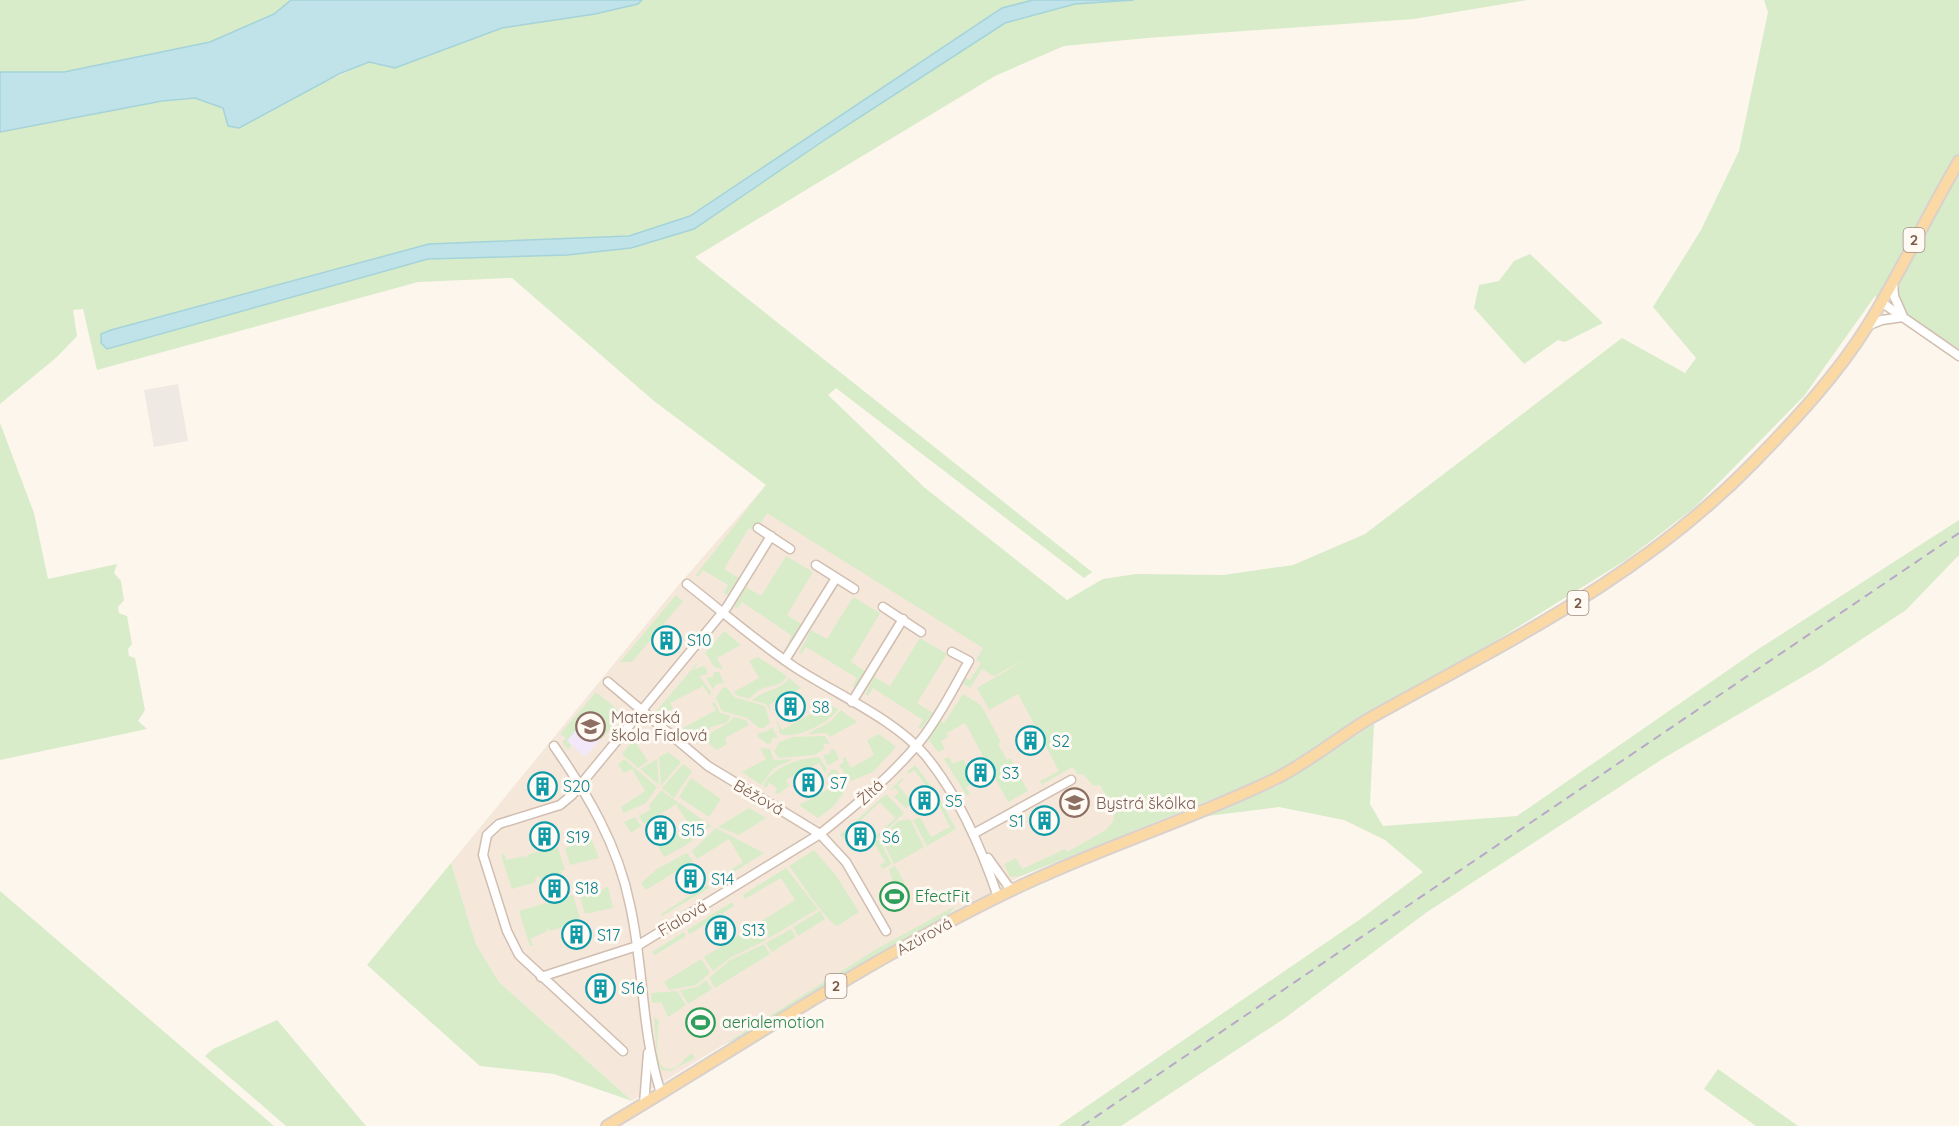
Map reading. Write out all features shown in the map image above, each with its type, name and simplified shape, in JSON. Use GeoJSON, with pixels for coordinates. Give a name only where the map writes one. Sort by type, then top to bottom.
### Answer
{"type":"FeatureCollection","features":[{"type":"Feature","properties":{"kind":"main road","name":"2"},"geometry":{"type":"LineString","coordinates":[[1867,326],[1959,161]]}},
{"type":"Feature","properties":{"kind":"main road","name":"Azúrová"},"geometry":{"type":"LineString","coordinates":[[607,1126],[872,966],[1011,890],[1060,867],[1248,792],[1293,769],[1364,722],[1560,614],[1660,546],[1716,499],[1759,457],[1824,384],[1867,326]]}},
{"type":"Feature","properties":{"kind":"street"},"geometry":{"type":"LineString","coordinates":[[1893,281],[1896,304],[1903,317]]}},
{"type":"Feature","properties":{"kind":"street"},"geometry":{"type":"LineString","coordinates":[[1881,302],[1959,356]]}},
{"type":"Feature","properties":{"kind":"street"},"geometry":{"type":"LineString","coordinates":[[1867,326],[1882,320],[1903,317]]}},
{"type":"Feature","properties":{"kind":"street"},"geometry":{"type":"LineString","coordinates":[[758,528],[790,549]]}},
{"type":"Feature","properties":{"kind":"street"},"geometry":{"type":"LineString","coordinates":[[623,1051],[519,955],[507,931],[482,849],[487,835],[499,824],[560,804],[581,785],[722,612],[771,536]]}},
{"type":"Feature","properties":{"kind":"street"},"geometry":{"type":"LineString","coordinates":[[816,565],[854,589]]}},
{"type":"Feature","properties":{"kind":"street"},"geometry":{"type":"LineString","coordinates":[[786,660],[836,578]]}},
{"type":"Feature","properties":{"kind":"street"},"geometry":{"type":"LineString","coordinates":[[687,584],[786,660],[890,726],[915,746],[947,785],[981,848],[1011,890]]}},
{"type":"Feature","properties":{"kind":"street"},"geometry":{"type":"LineString","coordinates":[[884,607],[921,632]]}},
{"type":"Feature","properties":{"kind":"street"},"geometry":{"type":"LineString","coordinates":[[852,702],[903,619]]}},
{"type":"Feature","properties":{"kind":"street","name":"Žltá"},"geometry":{"type":"LineString","coordinates":[[820,834],[879,784],[915,746],[969,662],[952,652]]}},
{"type":"Feature","properties":{"kind":"street","name":"Béžová"},"geometry":{"type":"LineString","coordinates":[[608,682],[708,766],[820,834],[846,862],[886,931]]}},
{"type":"Feature","properties":{"kind":"street","name":"Fialová"},"geometry":{"type":"LineString","coordinates":[[554,746],[581,785],[617,857],[630,905],[637,946],[648,1047],[661,1093]]}},
{"type":"Feature","properties":{"kind":"street"},"geometry":{"type":"LineString","coordinates":[[973,834],[1071,780]]}},
{"type":"Feature","properties":{"kind":"street","name":"Fialová"},"geometry":{"type":"LineString","coordinates":[[637,946],[820,834]]}},
{"type":"Feature","properties":{"kind":"street"},"geometry":{"type":"LineString","coordinates":[[981,848],[998,897]]}},
{"type":"Feature","properties":{"kind":"street"},"geometry":{"type":"LineString","coordinates":[[541,977],[637,946]]}},
{"type":"Feature","properties":{"kind":"street","name":"Fialová"},"geometry":{"type":"LineString","coordinates":[[644,1104],[648,1047]]}},
{"type":"Feature","properties":{"kind":"shaded area"},"geometry":{"type":"Polygon","coordinates":[[[178,384],[188,441],[154,447],[144,390],[178,384]]]}},
{"type":"Feature","properties":{"kind":"shaded area"},"geometry":{"type":"Polygon","coordinates":[[[766,485],[1016,643],[1094,786],[1102,784],[1129,834],[1021,876],[757,1029],[723,1045],[632,1101],[499,982],[476,944],[451,863],[676,588],[766,485]]]}},
{"type":"Feature","properties":{"kind":"shaded area","name":"Materská škola Fialová"},"geometry":{"type":"Polygon","coordinates":[[[596,692],[623,714],[585,757],[560,734],[596,692]]]}},
{"type":"Feature","properties":{"kind":"green space"},"geometry":{"type":"Polygon","coordinates":[[[0,0],[291,0],[274,14],[210,42],[64,72],[0,72],[0,0]]]}},
{"type":"Feature","properties":{"kind":"green space"},"geometry":{"type":"Polygon","coordinates":[[[642,0],[1527,0],[1414,19],[1064,46],[995,76],[695,257],[1092,572],[1084,578],[836,388],[828,395],[925,488],[1067,600],[1103,579],[1136,574],[1223,575],[1293,565],[1365,534],[1622,338],[1685,373],[1696,358],[1653,307],[1701,230],[1739,151],[1768,12],[1764,0],[1959,0],[1959,349],[1875,296],[1804,396],[1694,508],[1626,560],[1481,650],[1374,708],[1276,774],[1021,876],[1010,877],[1004,864],[1016,858],[1022,869],[1065,849],[1067,852],[1106,830],[1114,820],[1113,808],[1100,785],[1094,786],[1084,775],[1077,774],[1073,767],[1044,783],[1043,786],[1040,781],[1059,771],[1018,694],[989,710],[977,688],[1026,659],[994,676],[982,669],[970,688],[962,683],[966,678],[970,680],[981,663],[976,660],[983,648],[767,513],[755,532],[749,528],[724,569],[739,578],[727,595],[724,593],[728,585],[703,570],[698,577],[696,575],[766,485],[654,401],[512,278],[418,282],[97,370],[83,309],[73,310],[77,336],[57,357],[0,404],[0,132],[162,101],[195,98],[223,108],[228,126],[369,62],[395,68],[502,28],[595,14],[638,4],[642,0]]]}},
{"type":"Feature","properties":{"kind":"green space"},"geometry":{"type":"Polygon","coordinates":[[[1530,254],[1603,323],[1565,342],[1558,340],[1524,364],[1474,308],[1479,285],[1499,281],[1514,261],[1530,254]]]}},
{"type":"Feature","properties":{"kind":"green space"},"geometry":{"type":"Polygon","coordinates":[[[0,423],[34,513],[48,579],[117,564],[114,573],[121,581],[124,600],[118,607],[119,613],[127,616],[132,644],[128,649],[129,656],[135,658],[145,710],[138,721],[147,729],[0,760],[0,423]]]}},
{"type":"Feature","properties":{"kind":"green space"},"geometry":{"type":"Polygon","coordinates":[[[1959,520],[1959,555],[1906,610],[1821,666],[1664,758],[1427,912],[1285,1018],[1121,1126],[1058,1126],[1362,918],[1423,872],[1385,840],[1344,820],[1279,807],[1208,816],[1277,786],[1374,724],[1370,804],[1383,826],[1517,816],[1760,648],[1959,520]]]}},
{"type":"Feature","properties":{"kind":"green space"},"geometry":{"type":"Polygon","coordinates":[[[786,556],[813,572],[787,615],[803,625],[788,644],[791,635],[742,602],[737,609],[734,607],[746,587],[761,596],[786,556]]]}},
{"type":"Feature","properties":{"kind":"green space"},"geometry":{"type":"Polygon","coordinates":[[[676,595],[683,601],[632,662],[620,662],[676,595]]]}},
{"type":"Feature","properties":{"kind":"green space"},"geometry":{"type":"Polygon","coordinates":[[[853,597],[880,613],[851,662],[866,672],[855,688],[852,686],[857,678],[806,647],[801,654],[799,653],[811,630],[827,639],[853,597]]]}},
{"type":"Feature","properties":{"kind":"green space"},"geometry":{"type":"Polygon","coordinates":[[[724,631],[741,645],[717,658],[723,669],[719,669],[705,653],[724,631]]]}},
{"type":"Feature","properties":{"kind":"green space"},"geometry":{"type":"Polygon","coordinates":[[[920,638],[947,654],[917,703],[933,713],[921,729],[918,728],[923,720],[873,688],[868,696],[865,694],[874,677],[890,686],[920,638]]]}},
{"type":"Feature","properties":{"kind":"green space"},"geometry":{"type":"Polygon","coordinates":[[[758,657],[787,676],[781,683],[761,689],[749,699],[736,695],[734,692],[759,678],[749,661],[758,657]]]}},
{"type":"Feature","properties":{"kind":"green space"},"geometry":{"type":"Polygon","coordinates":[[[699,661],[694,670],[703,666],[707,669],[707,674],[699,676],[711,692],[710,696],[703,686],[670,703],[673,709],[657,718],[653,715],[699,661]]]}},
{"type":"Feature","properties":{"kind":"green space"},"geometry":{"type":"Polygon","coordinates":[[[714,672],[719,672],[724,683],[717,684],[713,689],[706,678],[713,677],[714,672]]]}},
{"type":"Feature","properties":{"kind":"green space"},"geometry":{"type":"Polygon","coordinates":[[[789,678],[801,688],[769,705],[771,713],[766,704],[752,700],[781,686],[789,678]]]}},
{"type":"Feature","properties":{"kind":"green space"},"geometry":{"type":"Polygon","coordinates":[[[723,687],[727,688],[734,697],[765,706],[770,723],[764,728],[759,728],[747,718],[722,711],[716,698],[723,687]]]}},
{"type":"Feature","properties":{"kind":"green space","name":"Materská škola Fialová"},"geometry":{"type":"Polygon","coordinates":[[[596,692],[623,714],[601,740],[581,724],[567,741],[571,745],[568,750],[562,742],[566,738],[560,734],[596,692]]]}},
{"type":"Feature","properties":{"kind":"green space"},"geometry":{"type":"Polygon","coordinates":[[[963,694],[981,705],[1001,742],[998,744],[1007,760],[1010,758],[1028,791],[1008,802],[965,723],[947,733],[948,737],[941,741],[945,749],[938,752],[927,738],[939,720],[944,723],[963,694]]]}},
{"type":"Feature","properties":{"kind":"green space"},"geometry":{"type":"Polygon","coordinates":[[[715,702],[720,713],[731,716],[726,723],[711,727],[698,743],[683,728],[716,710],[712,703],[715,702]]]}},
{"type":"Feature","properties":{"kind":"green space"},"geometry":{"type":"Polygon","coordinates":[[[827,703],[838,709],[828,720],[794,735],[780,734],[776,719],[782,730],[814,712],[813,709],[827,703]]]}},
{"type":"Feature","properties":{"kind":"green space"},"geometry":{"type":"Polygon","coordinates":[[[841,710],[857,722],[830,737],[827,733],[807,734],[831,721],[841,710]]]}},
{"type":"Feature","properties":{"kind":"green space"},"geometry":{"type":"Polygon","coordinates":[[[734,717],[746,720],[749,725],[725,738],[727,744],[717,750],[704,740],[727,724],[734,717]]]}},
{"type":"Feature","properties":{"kind":"green space"},"geometry":{"type":"Polygon","coordinates":[[[772,727],[778,738],[772,738],[771,743],[767,744],[758,737],[758,733],[768,731],[772,727]]]}},
{"type":"Feature","properties":{"kind":"green space"},"geometry":{"type":"Polygon","coordinates":[[[642,730],[646,733],[635,742],[648,761],[638,768],[622,754],[642,730]]]}},
{"type":"Feature","properties":{"kind":"green space"},"geometry":{"type":"Polygon","coordinates":[[[879,734],[896,747],[873,772],[851,781],[839,766],[844,762],[843,758],[845,757],[851,768],[874,755],[867,740],[879,734]]]}},
{"type":"Feature","properties":{"kind":"green space"},"geometry":{"type":"Polygon","coordinates":[[[825,736],[830,744],[824,744],[823,750],[814,755],[779,758],[774,752],[779,742],[793,737],[825,736]]]}},
{"type":"Feature","properties":{"kind":"green space"},"geometry":{"type":"Polygon","coordinates":[[[760,748],[770,749],[774,760],[794,759],[774,768],[761,785],[742,772],[766,759],[760,748]]]}},
{"type":"Feature","properties":{"kind":"green space"},"geometry":{"type":"Polygon","coordinates":[[[831,749],[835,750],[839,759],[828,766],[823,755],[829,754],[831,749]]]}},
{"type":"Feature","properties":{"kind":"green space"},"geometry":{"type":"Polygon","coordinates":[[[668,752],[681,762],[661,786],[659,757],[668,752]]]}},
{"type":"Feature","properties":{"kind":"green space"},"geometry":{"type":"Polygon","coordinates":[[[819,757],[827,769],[825,773],[819,763],[786,780],[789,786],[778,794],[775,792],[777,788],[769,783],[766,788],[763,785],[780,768],[819,757]]]}},
{"type":"Feature","properties":{"kind":"green space"},"geometry":{"type":"Polygon","coordinates":[[[949,757],[953,764],[963,759],[975,782],[966,787],[970,794],[967,796],[944,759],[949,757]]]}},
{"type":"Feature","properties":{"kind":"green space"},"geometry":{"type":"Polygon","coordinates":[[[624,759],[657,787],[646,803],[624,813],[621,807],[645,791],[632,769],[624,773],[618,765],[624,759]]]}},
{"type":"Feature","properties":{"kind":"green space"},"geometry":{"type":"Polygon","coordinates":[[[657,759],[659,785],[640,769],[657,759]]]}},
{"type":"Feature","properties":{"kind":"green space"},"geometry":{"type":"Polygon","coordinates":[[[683,764],[692,771],[674,798],[662,788],[683,764]]]}},
{"type":"Feature","properties":{"kind":"green space"},"geometry":{"type":"Polygon","coordinates":[[[915,765],[935,791],[932,793],[914,770],[909,774],[907,772],[915,765]]]}},
{"type":"Feature","properties":{"kind":"green space"},"geometry":{"type":"Polygon","coordinates":[[[832,769],[838,771],[846,789],[834,806],[818,818],[799,805],[832,787],[827,776],[832,769]]]}},
{"type":"Feature","properties":{"kind":"green space"},"geometry":{"type":"Polygon","coordinates":[[[691,778],[721,799],[709,817],[679,797],[691,778]]]}},
{"type":"Feature","properties":{"kind":"green space"},"geometry":{"type":"Polygon","coordinates":[[[902,778],[904,779],[898,785],[913,804],[906,808],[894,797],[899,792],[895,788],[889,791],[902,778]]]}},
{"type":"Feature","properties":{"kind":"green space"},"geometry":{"type":"Polygon","coordinates":[[[661,790],[711,826],[685,846],[664,857],[658,847],[690,826],[676,804],[644,824],[639,816],[651,809],[649,806],[661,790]]]}},
{"type":"Feature","properties":{"kind":"green space"},"geometry":{"type":"Polygon","coordinates":[[[886,794],[904,813],[878,838],[874,838],[895,818],[880,802],[845,835],[850,843],[840,835],[886,794]]]}},
{"type":"Feature","properties":{"kind":"green space"},"geometry":{"type":"Polygon","coordinates":[[[937,794],[956,829],[927,846],[913,820],[920,817],[931,837],[950,827],[934,796],[937,794]]]}},
{"type":"Feature","properties":{"kind":"green space"},"geometry":{"type":"Polygon","coordinates":[[[749,808],[766,818],[739,835],[718,827],[749,808]]]}},
{"type":"Feature","properties":{"kind":"green space"},"geometry":{"type":"Polygon","coordinates":[[[635,817],[641,826],[631,833],[624,822],[635,817]]]}},
{"type":"Feature","properties":{"kind":"green space"},"geometry":{"type":"Polygon","coordinates":[[[910,819],[924,847],[894,864],[881,838],[898,821],[910,819]]]}},
{"type":"Feature","properties":{"kind":"green space"},"geometry":{"type":"Polygon","coordinates":[[[716,828],[764,853],[713,885],[711,882],[743,862],[729,839],[697,859],[692,851],[716,828]]]}},
{"type":"Feature","properties":{"kind":"green space"},"geometry":{"type":"Polygon","coordinates":[[[591,838],[599,858],[570,865],[565,848],[591,838]]]}},
{"type":"Feature","properties":{"kind":"green space"},"geometry":{"type":"Polygon","coordinates":[[[879,840],[892,864],[883,869],[880,865],[885,862],[873,841],[879,840]]]}},
{"type":"Feature","properties":{"kind":"green space"},"geometry":{"type":"Polygon","coordinates":[[[553,847],[558,848],[565,870],[561,871],[562,874],[541,880],[539,876],[535,878],[536,882],[512,889],[501,855],[504,854],[506,860],[525,856],[527,860],[527,855],[553,847]]]}},
{"type":"Feature","properties":{"kind":"green space"},"geometry":{"type":"Polygon","coordinates":[[[814,850],[835,874],[859,912],[837,926],[819,907],[789,866],[814,850]]]}},
{"type":"Feature","properties":{"kind":"green space"},"geometry":{"type":"Polygon","coordinates":[[[687,853],[693,861],[646,890],[641,883],[657,869],[687,853]]]}},
{"type":"Feature","properties":{"kind":"green space"},"geometry":{"type":"Polygon","coordinates":[[[451,863],[476,944],[499,982],[632,1101],[554,1074],[480,1066],[367,965],[451,863]]]}},
{"type":"Feature","properties":{"kind":"green space"},"geometry":{"type":"Polygon","coordinates":[[[895,866],[905,883],[895,889],[889,869],[895,866]]]}},
{"type":"Feature","properties":{"kind":"green space"},"geometry":{"type":"Polygon","coordinates":[[[786,868],[818,909],[769,938],[760,922],[795,900],[781,878],[745,899],[743,895],[786,868]]]}},
{"type":"Feature","properties":{"kind":"green space"},"geometry":{"type":"Polygon","coordinates":[[[707,885],[709,888],[662,916],[661,914],[707,885]]]}},
{"type":"Feature","properties":{"kind":"green space"},"geometry":{"type":"Polygon","coordinates":[[[608,887],[613,908],[585,914],[580,898],[608,887]]]}},
{"type":"Feature","properties":{"kind":"green space"},"geometry":{"type":"Polygon","coordinates":[[[0,891],[274,1126],[0,1126],[0,891]]]}},
{"type":"Feature","properties":{"kind":"green space"},"geometry":{"type":"Polygon","coordinates":[[[573,895],[580,918],[577,919],[578,923],[550,931],[547,926],[548,931],[530,939],[533,945],[530,946],[519,911],[546,903],[547,907],[548,902],[573,895]]]}},
{"type":"Feature","properties":{"kind":"green space"},"geometry":{"type":"Polygon","coordinates":[[[732,902],[734,906],[690,934],[687,930],[732,902]]]}},
{"type":"Feature","properties":{"kind":"green space"},"geometry":{"type":"Polygon","coordinates":[[[955,906],[948,916],[757,1029],[723,1045],[875,950],[955,906]]]}},
{"type":"Feature","properties":{"kind":"green space"},"geometry":{"type":"Polygon","coordinates":[[[820,911],[825,919],[798,936],[793,927],[820,911]]]}},
{"type":"Feature","properties":{"kind":"green space"},"geometry":{"type":"Polygon","coordinates":[[[756,925],[766,940],[730,958],[713,971],[704,957],[756,925]]]}},
{"type":"Feature","properties":{"kind":"green space"},"geometry":{"type":"Polygon","coordinates":[[[791,929],[796,937],[772,952],[766,943],[791,929]]]}},
{"type":"Feature","properties":{"kind":"green space"},"geometry":{"type":"Polygon","coordinates":[[[684,932],[686,936],[655,955],[652,952],[684,932]]]}},
{"type":"Feature","properties":{"kind":"green space"},"geometry":{"type":"Polygon","coordinates":[[[764,944],[770,954],[715,988],[709,978],[730,960],[764,944]]]}},
{"type":"Feature","properties":{"kind":"green space"},"geometry":{"type":"Polygon","coordinates":[[[701,959],[710,973],[696,985],[669,990],[664,982],[701,959]]]}},
{"type":"Feature","properties":{"kind":"green space"},"geometry":{"type":"Polygon","coordinates":[[[706,980],[712,989],[688,1004],[680,990],[697,987],[706,980]]]}},
{"type":"Feature","properties":{"kind":"green space"},"geometry":{"type":"Polygon","coordinates":[[[677,991],[686,1005],[668,1017],[661,1002],[652,1003],[651,993],[677,991]]]}},
{"type":"Feature","properties":{"kind":"green space"},"geometry":{"type":"Polygon","coordinates":[[[654,1017],[659,1021],[657,1043],[662,1066],[667,1069],[674,1068],[692,1053],[695,1058],[671,1071],[662,1070],[657,1061],[654,1017]]]}},
{"type":"Feature","properties":{"kind":"green space"},"geometry":{"type":"Polygon","coordinates":[[[277,1020],[366,1126],[286,1126],[205,1056],[213,1049],[277,1020]]]}},
{"type":"Feature","properties":{"kind":"green space"},"geometry":{"type":"Polygon","coordinates":[[[1718,1069],[1798,1126],[1756,1126],[1704,1089],[1718,1069]]]}},
{"type":"Feature","properties":{"kind":"water"},"geometry":{"type":"Polygon","coordinates":[[[291,0],[642,0],[638,4],[595,14],[502,28],[395,68],[369,62],[339,74],[239,128],[228,126],[223,108],[195,98],[162,101],[0,132],[0,72],[64,72],[210,42],[274,14],[291,0]]]}},
{"type":"Feature","properties":{"kind":"water"},"geometry":{"type":"Polygon","coordinates":[[[1033,0],[1134,0],[1075,4],[1005,23],[829,137],[694,229],[631,248],[567,255],[428,259],[107,349],[101,343],[101,334],[111,330],[429,244],[629,236],[690,216],[1002,8],[1033,0]]]}},
{"type":"Feature","properties":{"kind":"railway"},"geometry":{"type":"LineString","coordinates":[[1082,1126],[1959,533]]}},
{"type":"Feature","properties":{"kind":"place","name":"S10"},"geometry":{"type":"Point","coordinates":[666,640]}},
{"type":"Feature","properties":{"kind":"place","name":"S8"},"geometry":{"type":"Point","coordinates":[791,707]}},
{"type":"Feature","properties":{"kind":"place","name":"Materská škola Fialová"},"geometry":{"type":"Point","coordinates":[590,726]}},
{"type":"Feature","properties":{"kind":"place","name":"S2"},"geometry":{"type":"Point","coordinates":[1031,741]}},
{"type":"Feature","properties":{"kind":"place","name":"S3"},"geometry":{"type":"Point","coordinates":[981,773]}},
{"type":"Feature","properties":{"kind":"place","name":"S7"},"geometry":{"type":"Point","coordinates":[809,783]}},
{"type":"Feature","properties":{"kind":"place","name":"S20"},"geometry":{"type":"Point","coordinates":[542,786]}},
{"type":"Feature","properties":{"kind":"place","name":"S5"},"geometry":{"type":"Point","coordinates":[924,801]}},
{"type":"Feature","properties":{"kind":"place","name":"Bystrá škôlka"},"geometry":{"type":"Point","coordinates":[1075,803]}},
{"type":"Feature","properties":{"kind":"place","name":"S1"},"geometry":{"type":"Point","coordinates":[1045,821]}},
{"type":"Feature","properties":{"kind":"place","name":"S15"},"geometry":{"type":"Point","coordinates":[660,830]}},
{"type":"Feature","properties":{"kind":"place","name":"S19"},"geometry":{"type":"Point","coordinates":[545,837]}},
{"type":"Feature","properties":{"kind":"place","name":"S6"},"geometry":{"type":"Point","coordinates":[861,837]}},
{"type":"Feature","properties":{"kind":"place","name":"S14"},"geometry":{"type":"Point","coordinates":[690,879]}},
{"type":"Feature","properties":{"kind":"place","name":"S18"},"geometry":{"type":"Point","coordinates":[554,888]}},
{"type":"Feature","properties":{"kind":"place","name":"EfectFit"},"geometry":{"type":"Point","coordinates":[894,896]}},
{"type":"Feature","properties":{"kind":"place","name":"S13"},"geometry":{"type":"Point","coordinates":[721,930]}},
{"type":"Feature","properties":{"kind":"place","name":"S17"},"geometry":{"type":"Point","coordinates":[576,935]}},
{"type":"Feature","properties":{"kind":"place","name":"S16"},"geometry":{"type":"Point","coordinates":[600,988]}},
{"type":"Feature","properties":{"kind":"place","name":"aerialemotion"},"geometry":{"type":"Point","coordinates":[701,1022]}}]}
